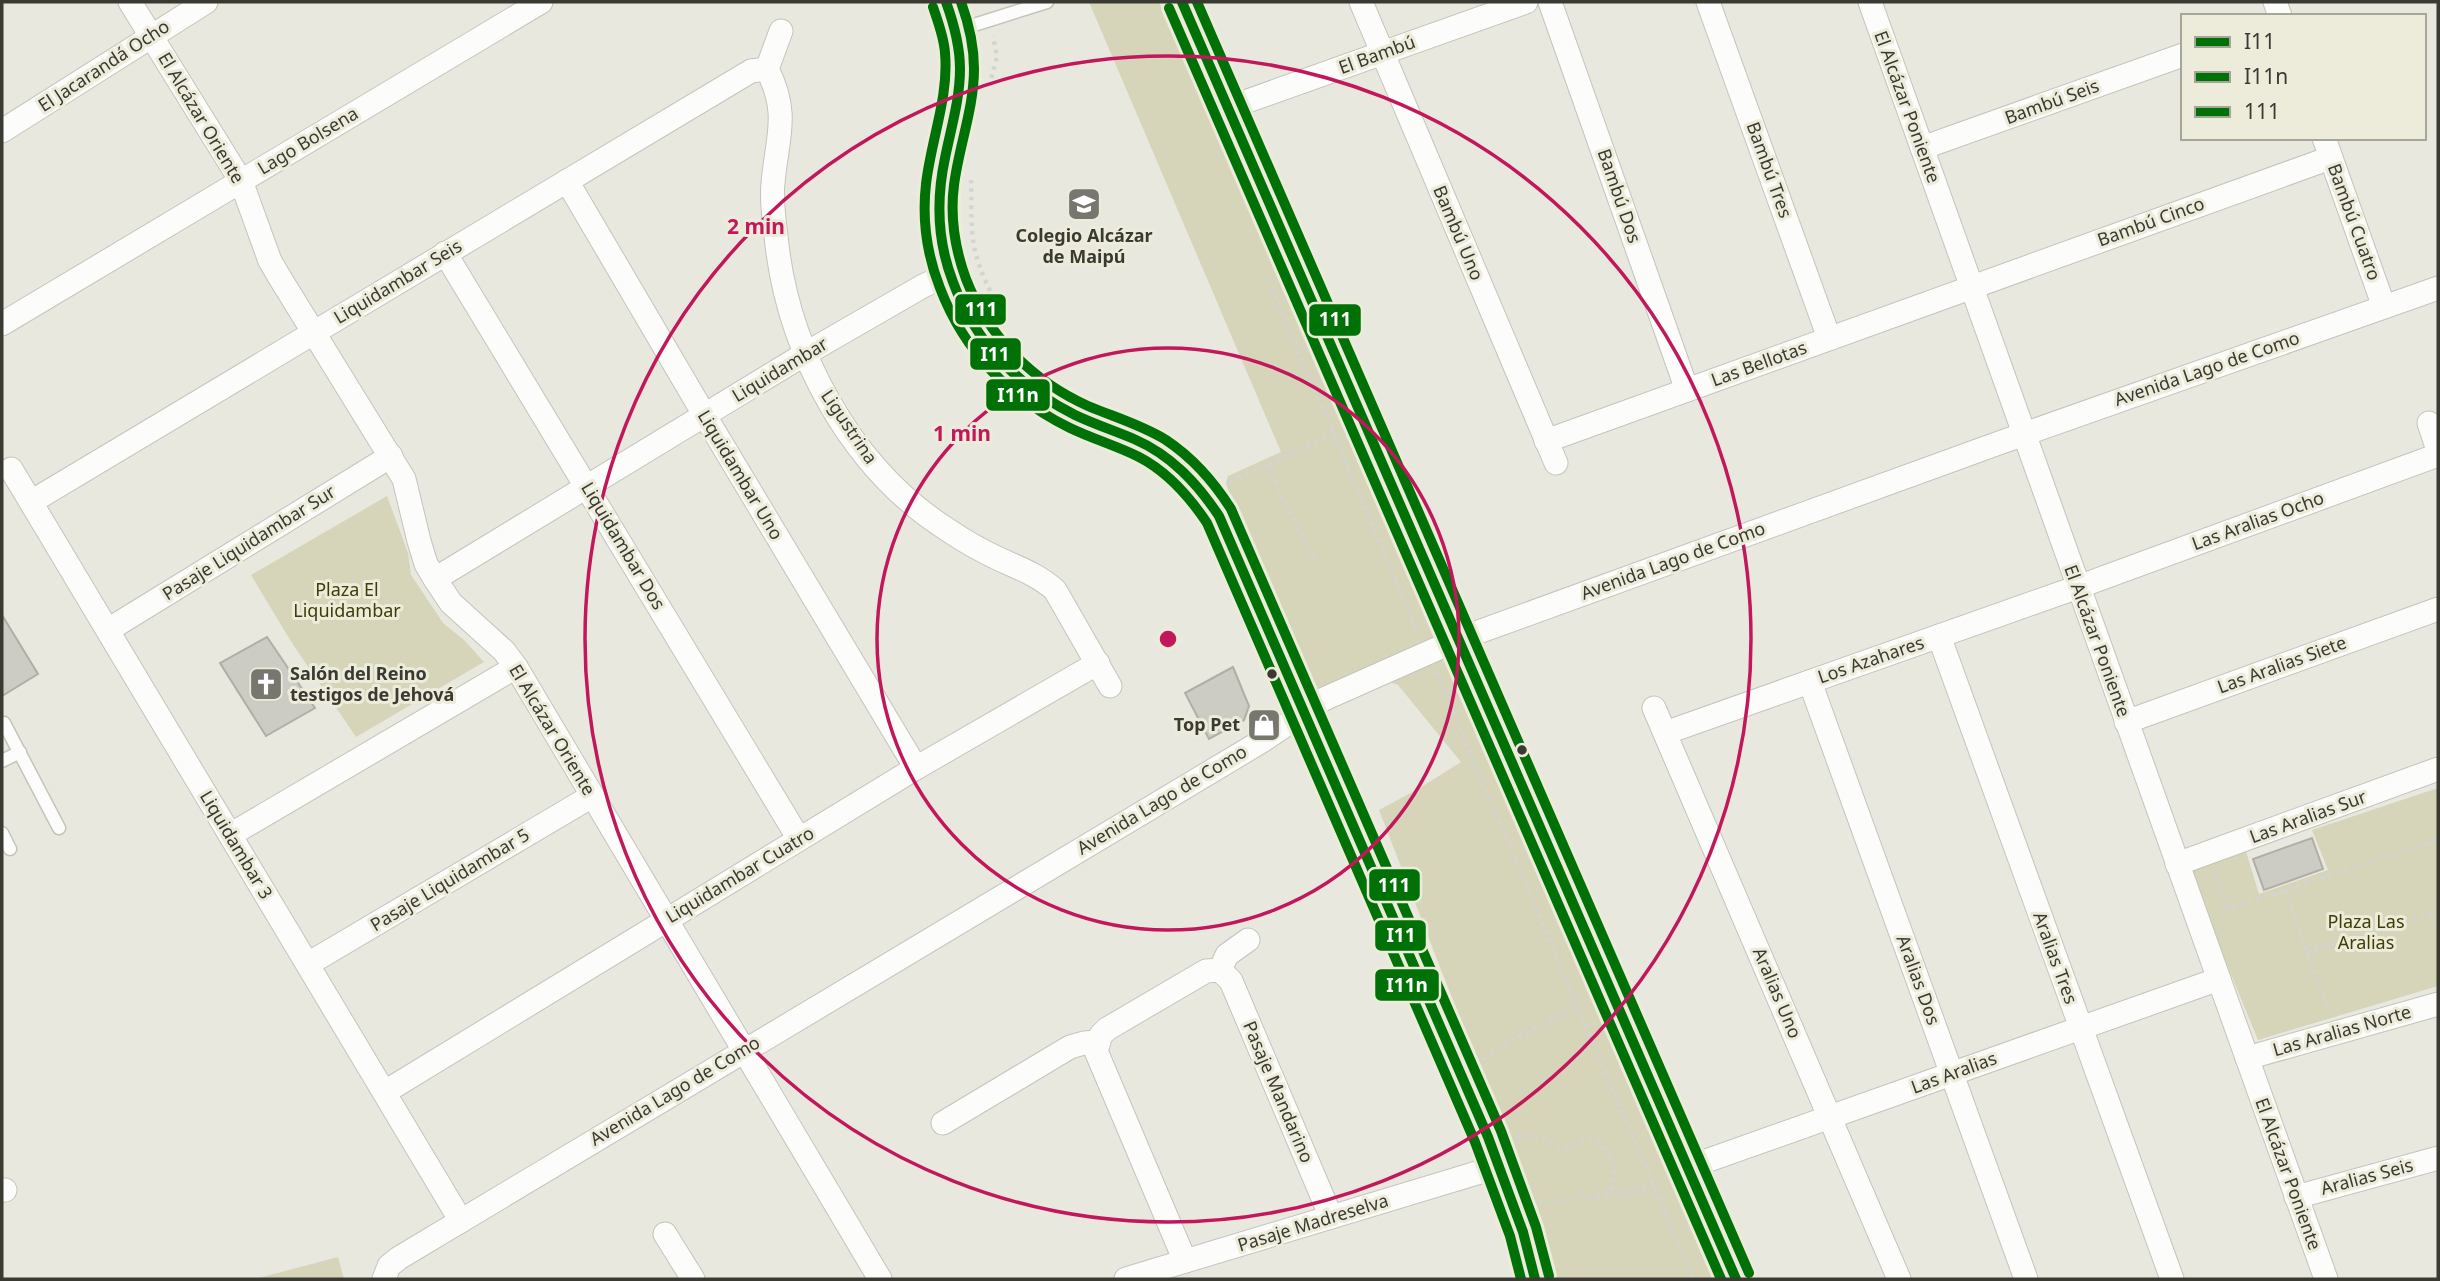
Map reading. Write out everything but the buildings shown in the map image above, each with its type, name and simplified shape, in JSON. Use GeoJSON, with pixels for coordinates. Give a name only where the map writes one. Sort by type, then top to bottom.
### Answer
{"type":"FeatureCollection","features":[{"type":"Feature","properties":{"kind":"street","name":"El Alcázar Oriente"},"geometry":{"type":"LineString","coordinates":[[130,2],[241,181],[270,261],[404,479],[426,564],[451,603],[504,651],[516,667],[880,1279]]}},
{"type":"Feature","properties":{"kind":"street","name":"El Jacarandá Ocho"},"geometry":{"type":"LineString","coordinates":[[2,131],[206,2]]}},
{"type":"Feature","properties":{"kind":"street","name":"Lago Bolsena"},"geometry":{"type":"LineString","coordinates":[[2,324],[541,2]]}},
{"type":"Feature","properties":{"kind":"street"},"geometry":{"type":"LineString","coordinates":[[1182,2],[1736,1279]]}},
{"type":"Feature","properties":{"kind":"street","name":"Bambú Uno"},"geometry":{"type":"LineString","coordinates":[[1361,2],[1556,463]]}},
{"type":"Feature","properties":{"kind":"street","name":"El Bambú"},"geometry":{"type":"LineString","coordinates":[[1228,108],[1526,2]]}},
{"type":"Feature","properties":{"kind":"street","name":"Bambú Dos"},"geometry":{"type":"LineString","coordinates":[[1550,2],[1687,390]]}},
{"type":"Feature","properties":{"kind":"street","name":"Bambú Tres"},"geometry":{"type":"LineString","coordinates":[[1708,2],[1829,338]]}},
{"type":"Feature","properties":{"kind":"street","name":"El Alcázar Poniente"},"geometry":{"type":"LineString","coordinates":[[1876,4],[1922,148],[1971,287],[2326,1279]]}},
{"type":"Feature","properties":{"kind":"street"},"geometry":{"type":"LineString","coordinates":[[951,16],[961,71],[940,184],[938,211],[943,253],[961,304],[1000,360],[1025,384],[1073,415],[1153,449],[1184,472],[1209,500],[1227,533],[1304,713],[1506,1152],[1535,1279]]}},
{"type":"Feature","properties":{"kind":"street"},"geometry":{"type":"LineString","coordinates":[[767,69],[781,30]]}},
{"type":"Feature","properties":{"kind":"street","name":"Bambú Seis"},"geometry":{"type":"LineString","coordinates":[[1922,148],[2181,56]]}},
{"type":"Feature","properties":{"kind":"street","name":"Liquidambar Seis"},"geometry":{"type":"LineString","coordinates":[[31,502],[751,71],[767,69]]}},
{"type":"Feature","properties":{"kind":"street","name":"Ligustrina"},"geometry":{"type":"LineString","coordinates":[[767,69],[782,109],[773,184],[776,243],[785,289],[805,354],[845,427],[886,478],[908,500],[948,530],[1037,577],[1055,590],[1110,686]]}},
{"type":"Feature","properties":{"kind":"street","name":"Bambú Cinco"},"geometry":{"type":"LineString","coordinates":[[1971,287],[2327,148]]}},
{"type":"Feature","properties":{"kind":"street","name":"Bambú Cuatro"},"geometry":{"type":"LineString","coordinates":[[2327,148],[2384,307]]}},
{"type":"Feature","properties":{"kind":"street","name":"Liquidambar Uno"},"geometry":{"type":"LineString","coordinates":[[567,181],[916,768]]}},
{"type":"Feature","properties":{"kind":"street","name":"Liquidambar Dos"},"geometry":{"type":"LineString","coordinates":[[445,253],[799,839]]}},
{"type":"Feature","properties":{"kind":"street","name":"Liquidambar"},"geometry":{"type":"LineString","coordinates":[[435,579],[805,354],[923,286],[949,274]]}},
{"type":"Feature","properties":{"kind":"street","name":"Las Bellotas"},"geometry":{"type":"LineString","coordinates":[[1546,441],[1971,287]]}},
{"type":"Feature","properties":{"kind":"street","name":"Avenida Lago de Como"},"geometry":{"type":"LineString","coordinates":[[384,1279],[385,1271],[394,1262],[1250,748],[1324,699],[1459,639],[2023,434],[2438,288]]}},
{"type":"Feature","properties":{"kind":"street"},"geometry":{"type":"LineString","coordinates":[[2429,423],[2438,453]]}},
{"type":"Feature","properties":{"kind":"street","name":"Las Aralias Ocho"},"geometry":{"type":"LineString","coordinates":[[2078,587],[2438,453]]}},
{"type":"Feature","properties":{"kind":"street","name":"Pasaje Liquidambar Sur"},"geometry":{"type":"LineString","coordinates":[[108,630],[391,456]]}},
{"type":"Feature","properties":{"kind":"street","name":"Liquidambar 3"},"geometry":{"type":"LineString","coordinates":[[11,469],[461,1221]]}},
{"type":"Feature","properties":{"kind":"street","name":"Los Azahares"},"geometry":{"type":"LineString","coordinates":[[1665,733],[2078,587]]}},
{"type":"Feature","properties":{"kind":"street","name":"Las Aralias Siete"},"geometry":{"type":"LineString","coordinates":[[2126,722],[2438,609]]}},
{"type":"Feature","properties":{"kind":"street","name":"Aralias Tres"},"geometry":{"type":"LineString","coordinates":[[1939,636],[2172,1279]]}},
{"type":"Feature","properties":{"kind":"street","name":"Liquidambar Cuatro"},"geometry":{"type":"LineString","coordinates":[[385,1093],[916,768],[1098,663]]}},
{"type":"Feature","properties":{"kind":"street"},"geometry":{"type":"LineString","coordinates":[[230,835],[516,667]]}},
{"type":"Feature","properties":{"kind":"street","name":"Aralias Dos"},"geometry":{"type":"LineString","coordinates":[[1810,681],[2026,1279]]}},
{"type":"Feature","properties":{"kind":"street","name":"Aralias Uno"},"geometry":{"type":"LineString","coordinates":[[1654,708],[1899,1279]]}},
{"type":"Feature","properties":{"kind":"street","name":"Las Aralias Sur"},"geometry":{"type":"LineString","coordinates":[[2177,864],[2438,769]]}},
{"type":"Feature","properties":{"kind":"street","name":"Pasaje Liquidambar 5"},"geometry":{"type":"LineString","coordinates":[[308,964],[592,796]]}},
{"type":"Feature","properties":{"kind":"street"},"geometry":{"type":"LineString","coordinates":[[1185,1261],[1098,1059],[1097,1042],[1107,1029],[1206,971],[1220,971],[1227,955],[1248,940]]}},
{"type":"Feature","properties":{"kind":"street","name":"Pasaje Mandarino"},"geometry":{"type":"LineString","coordinates":[[1220,971],[1231,981],[1331,1217]]}},
{"type":"Feature","properties":{"kind":"street","name":"Las Aralias"},"geometry":{"type":"LineString","coordinates":[[1689,1167],[2219,979]]}},
{"type":"Feature","properties":{"kind":"street","name":"Las Aralias Norte"},"geometry":{"type":"LineString","coordinates":[[2247,1058],[2438,1004]]}},
{"type":"Feature","properties":{"kind":"street"},"geometry":{"type":"LineString","coordinates":[[943,1123],[1070,1047],[1084,1042],[1097,1042]]}},
{"type":"Feature","properties":{"kind":"street","name":"Pasaje Madreselva"},"geometry":{"type":"LineString","coordinates":[[1126,1279],[1331,1217],[1506,1152]]}},
{"type":"Feature","properties":{"kind":"street","name":"Aralias Seis"},"geometry":{"type":"LineString","coordinates":[[2296,1197],[2438,1158]]}},
{"type":"Feature","properties":{"kind":"street"},"geometry":{"type":"LineString","coordinates":[[665,1234],[693,1279]]}},
{"type":"Feature","properties":{"kind":"lane"},"geometry":{"type":"LineString","coordinates":[[951,16],[990,21],[1048,2]]}},
{"type":"Feature","properties":{"kind":"lane"},"geometry":{"type":"LineString","coordinates":[[4,723],[59,828]]}},
{"type":"Feature","properties":{"kind":"lane"},"geometry":{"type":"LineString","coordinates":[[2,761],[20,752]]}},
{"type":"Feature","properties":{"kind":"lane"},"geometry":{"type":"LineString","coordinates":[[2,833],[10,849]]}},
{"type":"Feature","properties":{"kind":"path"},"geometry":{"type":"LineString","coordinates":[[989,87],[997,57],[990,21]]}},
{"type":"Feature","properties":{"kind":"path"},"geometry":{"type":"LineString","coordinates":[[971,178],[973,243],[979,265],[1009,324]]}},
{"type":"Feature","properties":{"kind":"path"},"geometry":{"type":"LineString","coordinates":[[1265,271],[1693,1279]]}},
{"type":"Feature","properties":{"kind":"path"},"geometry":{"type":"LineString","coordinates":[[1226,483],[1334,434]]}},
{"type":"Feature","properties":{"kind":"path"},"geometry":{"type":"LineString","coordinates":[[1267,465],[1316,565]]}},
{"type":"Feature","properties":{"kind":"path"},"geometry":{"type":"LineString","coordinates":[[2229,845],[2234,862],[2215,868],[2228,909],[2438,840]]}},
{"type":"Feature","properties":{"kind":"path"},"geometry":{"type":"LineString","coordinates":[[2285,890],[2330,1016]]}},
{"type":"Feature","properties":{"kind":"path"},"geometry":{"type":"LineString","coordinates":[[2307,952],[2438,912]]}},
{"type":"Feature","properties":{"kind":"path"},"geometry":{"type":"LineString","coordinates":[[1483,1060],[1514,1039],[1577,1007]]}},
{"type":"Feature","properties":{"kind":"path"},"geometry":{"type":"LineString","coordinates":[[1506,1152],[1521,1136],[1538,1136],[1564,1149],[1586,1140],[1599,1143],[1613,1161],[1614,1177],[1611,1189],[1599,1198],[1582,1195],[1567,1202],[1536,1201]]}},
{"type":"Feature","properties":{"kind":"path"},"geometry":{"type":"LineString","coordinates":[[1611,1189],[1628,1195],[1654,1186]]}},
{"type":"Feature","properties":{"kind":"green space"},"geometry":{"type":"Polygon","coordinates":[[[1089,2],[1159,2],[1437,639],[1324,699],[1311,677],[1226,483],[1228,476],[1281,452],[1089,2]]]}},
{"type":"Feature","properties":{"kind":"green space","name":"Plaza El Liquidambar"},"geometry":{"type":"Polygon","coordinates":[[[387,496],[408,553],[411,575],[443,623],[464,640],[484,662],[356,737],[292,643],[251,575],[387,496]]]}},
{"type":"Feature","properties":{"kind":"green space"},"geometry":{"type":"Polygon","coordinates":[[[1453,651],[1719,1279],[1552,1279],[1543,1232],[1379,810],[1461,762],[1398,685],[1389,682],[1453,651]]]}},
{"type":"Feature","properties":{"kind":"green space","name":"Plaza Las Aralias"},"geometry":{"type":"Polygon","coordinates":[[[2438,788],[2438,986],[2258,1040],[2189,872],[2244,845],[2259,894],[2328,870],[2312,830],[2438,788]]]}},
{"type":"Feature","properties":{"kind":"green space"},"geometry":{"type":"Polygon","coordinates":[[[338,1257],[344,1279],[255,1279],[338,1257]]]}},
{"type":"Feature","properties":{"kind":"transit line","name":"I11"},"geometry":{"type":"LineString","coordinates":[[946,2],[956,35],[960,80],[942,174],[939,205],[944,251],[962,304],[986,343],[1035,391],[1075,415],[1134,439],[1160,453],[1192,481],[1219,516],[1488,1137],[1523,1232],[1535,1279]]}},
{"type":"Feature","properties":{"kind":"transit line","name":"111"},"geometry":{"type":"LineString","coordinates":[[961,2],[970,35],[974,69],[972,98],[956,170],[953,220],[959,256],[975,300],[1000,338],[1048,384],[1088,406],[1166,440],[1202,471],[1231,509],[1501,1131],[1536,1227],[1549,1276]]}},
{"type":"Feature","properties":{"kind":"transit line","name":"I11"},"geometry":{"type":"LineString","coordinates":[[1182,2],[1736,1279]]}},
{"type":"Feature","properties":{"kind":"transit line","name":"111"},"geometry":{"type":"LineString","coordinates":[[1197,2],[1749,1273]]}},
{"type":"Feature","properties":{"kind":"transit line","name":"I11n"},"geometry":{"type":"LineString","coordinates":[[933,7],[943,41],[946,69],[928,168],[925,224],[932,263],[950,311],[976,352],[1009,388],[1028,403],[1070,428],[1150,463],[1177,485],[1207,523],[1475,1142],[1510,1236],[1521,1279]]}},
{"type":"Feature","properties":{"kind":"transit line","name":"I11n"},"geometry":{"type":"LineString","coordinates":[[1169,8],[1721,1279]]}},
{"type":"Feature","properties":{"kind":"place","name":"Colegio Alcázar de Maipú"},"geometry":{"type":"Point","coordinates":[1084,204]}},
{"type":"Feature","properties":{"kind":"place","name":"Salón del Reino testigos de Jehová"},"geometry":{"type":"Point","coordinates":[266,684]}},
{"type":"Feature","properties":{"kind":"place","name":"Top Pet"},"geometry":{"type":"Point","coordinates":[1264,725]}}]}
